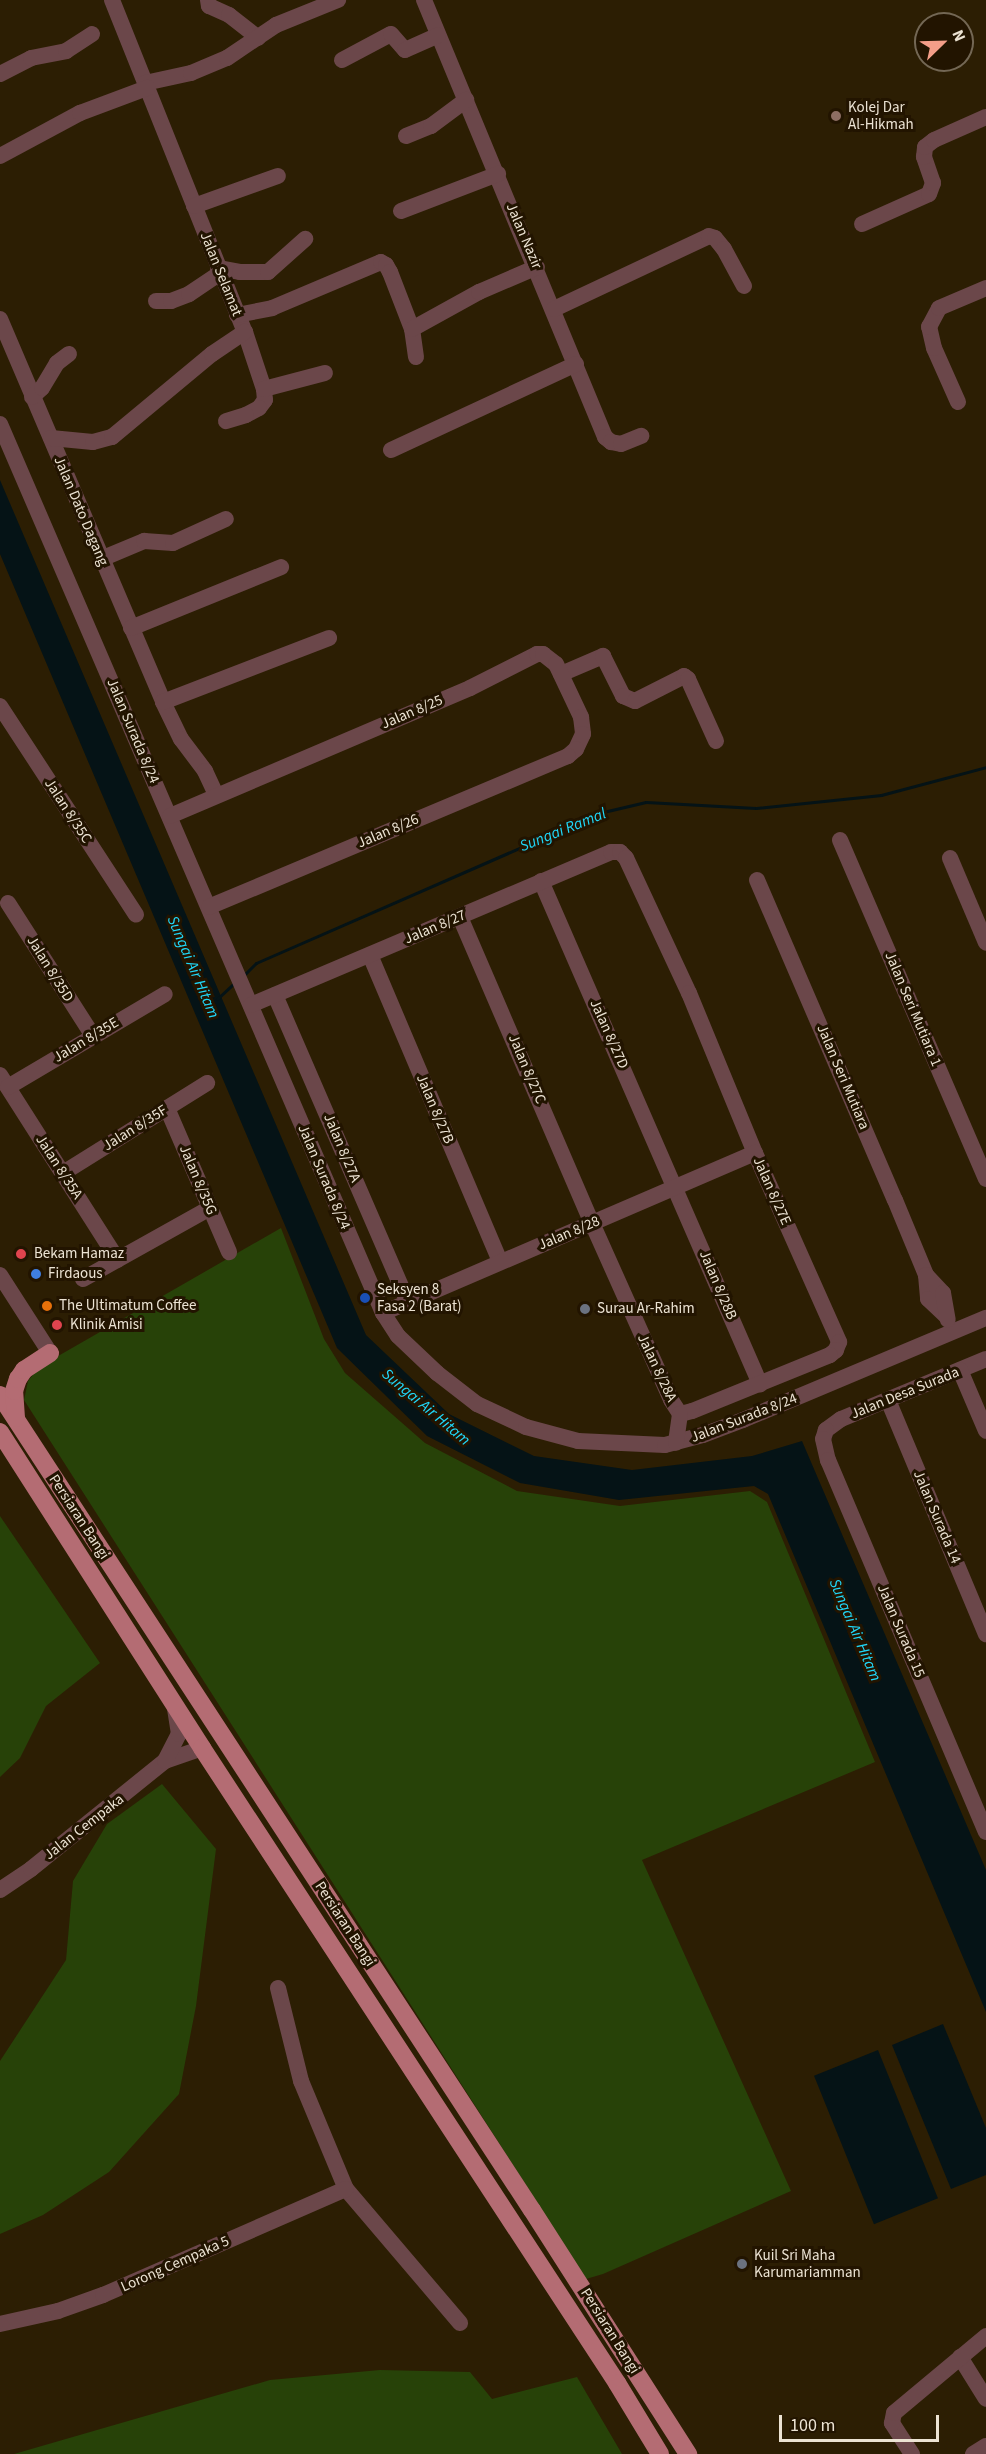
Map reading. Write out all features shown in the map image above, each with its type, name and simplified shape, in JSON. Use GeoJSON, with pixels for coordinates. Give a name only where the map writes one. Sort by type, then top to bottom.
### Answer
{"type":"FeatureCollection","features":[{"type":"Feature","properties":{"kind":"main road"},"geometry":{"type":"LineString","coordinates":[[16,1419],[14,1391],[18,1379],[24,1370],[50,1353]]}},
{"type":"Feature","properties":{"kind":"main road","name":"Persiaran Bangi"},"geometry":{"type":"LineString","coordinates":[[0,1395],[532,2210],[688,2454]]}},
{"type":"Feature","properties":{"kind":"main road","name":"Persiaran Bangi"},"geometry":{"type":"LineString","coordinates":[[0,1432],[202,1748],[617,2383],[660,2454]]}},
{"type":"Feature","properties":{"kind":"street","name":"Jalan Selamat"},"geometry":{"type":"LineString","coordinates":[[51,438],[93,442],[112,438],[212,354],[245,333],[112,0]]}},
{"type":"Feature","properties":{"kind":"street"},"geometry":{"type":"LineString","coordinates":[[208,0],[209,6],[229,15],[258,38]]}},
{"type":"Feature","properties":{"kind":"street"},"geometry":{"type":"LineString","coordinates":[[0,156],[80,113],[146,85],[191,73],[227,58],[276,25],[338,0]]}},
{"type":"Feature","properties":{"kind":"street","name":"Jalan Nazir"},"geometry":{"type":"LineString","coordinates":[[424,0],[555,309],[605,437],[611,442],[621,444],[641,436]]}},
{"type":"Feature","properties":{"kind":"street"},"geometry":{"type":"LineString","coordinates":[[0,74],[31,58],[66,51],[92,34]]}},
{"type":"Feature","properties":{"kind":"street"},"geometry":{"type":"LineString","coordinates":[[342,60],[391,34],[405,50],[438,35]]}},
{"type":"Feature","properties":{"kind":"street"},"geometry":{"type":"LineString","coordinates":[[406,136],[431,126],[466,100]]}},
{"type":"Feature","properties":{"kind":"street"},"geometry":{"type":"LineString","coordinates":[[862,224],[928,194],[933,183],[924,157],[925,147],[934,140],[986,117]]}},
{"type":"Feature","properties":{"kind":"street"},"geometry":{"type":"LineString","coordinates":[[401,211],[498,174]]}},
{"type":"Feature","properties":{"kind":"street"},"geometry":{"type":"LineString","coordinates":[[194,206],[278,176]]}},
{"type":"Feature","properties":{"kind":"street"},"geometry":{"type":"LineString","coordinates":[[555,309],[709,236],[715,238],[724,249],[744,286]]}},
{"type":"Feature","properties":{"kind":"street"},"geometry":{"type":"LineString","coordinates":[[156,301],[171,301],[189,294],[219,271],[268,272],[305,240]]}},
{"type":"Feature","properties":{"kind":"street"},"geometry":{"type":"LineString","coordinates":[[237,315],[272,308],[381,262],[390,272],[412,329],[416,357]]}},
{"type":"Feature","properties":{"kind":"street"},"geometry":{"type":"LineString","coordinates":[[412,329],[479,292],[537,267]]}},
{"type":"Feature","properties":{"kind":"street"},"geometry":{"type":"LineString","coordinates":[[958,402],[934,348],[929,327],[939,308],[986,288]]}},
{"type":"Feature","properties":{"kind":"street","name":"Jalan Dato Dagang"},"geometry":{"type":"LineString","coordinates":[[0,319],[163,702],[181,739],[205,771],[216,795]]}},
{"type":"Feature","properties":{"kind":"street"},"geometry":{"type":"LineString","coordinates":[[226,421],[259,408],[265,400],[264,389],[245,333]]}},
{"type":"Feature","properties":{"kind":"street"},"geometry":{"type":"LineString","coordinates":[[32,397],[42,388],[57,363],[69,354]]}},
{"type":"Feature","properties":{"kind":"street"},"geometry":{"type":"LineString","coordinates":[[0,363],[16,356]]}},
{"type":"Feature","properties":{"kind":"street"},"geometry":{"type":"LineString","coordinates":[[392,450],[576,364]]}},
{"type":"Feature","properties":{"kind":"street"},"geometry":{"type":"LineString","coordinates":[[264,389],[325,373]]}},
{"type":"Feature","properties":{"kind":"street","name":"Jalan Surada 8/24"},"geometry":{"type":"LineString","coordinates":[[0,424],[383,1313],[398,1335],[437,1373],[477,1404],[526,1427],[578,1442],[638,1446],[676,1443],[743,1420],[986,1318]]}},
{"type":"Feature","properties":{"kind":"street"},"geometry":{"type":"LineString","coordinates":[[101,559],[144,541],[173,543],[226,519]]}},
{"type":"Feature","properties":{"kind":"street"},"geometry":{"type":"LineString","coordinates":[[131,628],[281,567]]}},
{"type":"Feature","properties":{"kind":"street"},"geometry":{"type":"LineString","coordinates":[[163,702],[329,638]]}},
{"type":"Feature","properties":{"kind":"street","name":"Jalan 8/25"},"geometry":{"type":"LineString","coordinates":[[170,816],[470,688],[528,656],[543,654],[550,658],[561,674],[583,725],[580,742],[568,756]]}},
{"type":"Feature","properties":{"kind":"street"},"geometry":{"type":"LineString","coordinates":[[561,674],[603,656],[623,696],[635,701],[684,676],[688,679],[716,741]]}},
{"type":"Feature","properties":{"kind":"street","name":"Jalan 8/35C"},"geometry":{"type":"LineString","coordinates":[[0,706],[136,915]]}},
{"type":"Feature","properties":{"kind":"street","name":"Jalan 8/26"},"geometry":{"type":"LineString","coordinates":[[208,907],[568,756]]}},
{"type":"Feature","properties":{"kind":"street","name":"Jalan Seri Mutiara 1"},"geometry":{"type":"LineString","coordinates":[[840,840],[986,1179]]}},
{"type":"Feature","properties":{"kind":"street","name":"Jalan 8/27"},"geometry":{"type":"LineString","coordinates":[[249,1001],[275,995],[541,881],[611,852],[620,852]]}},
{"type":"Feature","properties":{"kind":"street","name":"Jalan 8/27E"},"geometry":{"type":"LineString","coordinates":[[620,852],[634,870],[689,993],[755,1153],[840,1342],[837,1350],[830,1355],[692,1411],[680,1413]]}},
{"type":"Feature","properties":{"kind":"street"},"geometry":{"type":"LineString","coordinates":[[951,858],[986,944]]}},
{"type":"Feature","properties":{"kind":"street","name":"Jalan Seri Mutiara"},"geometry":{"type":"LineString","coordinates":[[757,880],[926,1275],[943,1293],[946,1316],[953,1331]]}},
{"type":"Feature","properties":{"kind":"street","name":"Jalan 8/27D"},"geometry":{"type":"LineString","coordinates":[[541,881],[675,1187]]}},
{"type":"Feature","properties":{"kind":"street","name":"Jalan 8/35D"},"geometry":{"type":"LineString","coordinates":[[8,903],[93,1036]]}},
{"type":"Feature","properties":{"kind":"street","name":"Jalan 8/27C"},"geometry":{"type":"LineString","coordinates":[[460,917],[592,1223]]}},
{"type":"Feature","properties":{"kind":"street","name":"Jalan 8/27B"},"geometry":{"type":"LineString","coordinates":[[370,955],[500,1262]]}},
{"type":"Feature","properties":{"kind":"street","name":"Jalan 8/35E"},"geometry":{"type":"LineString","coordinates":[[4,1081],[93,1036],[165,994]]}},
{"type":"Feature","properties":{"kind":"street","name":"Jalan 8/27A"},"geometry":{"type":"LineString","coordinates":[[275,995],[408,1302]]}},
{"type":"Feature","properties":{"kind":"street","name":"Jalan 8/35A"},"geometry":{"type":"LineString","coordinates":[[4,1081],[118,1260]]}},
{"type":"Feature","properties":{"kind":"street","name":"Jalan 8/35F"},"geometry":{"type":"LineString","coordinates":[[63,1173],[207,1083]]}},
{"type":"Feature","properties":{"kind":"street","name":"Jalan 8/35G"},"geometry":{"type":"LineString","coordinates":[[167,1108],[229,1252]]}},
{"type":"Feature","properties":{"kind":"street","name":"Jalan 8/28"},"geometry":{"type":"LineString","coordinates":[[383,1313],[755,1153]]}},
{"type":"Feature","properties":{"kind":"street","name":"Jalan 8/28B"},"geometry":{"type":"LineString","coordinates":[[675,1187],[760,1384]]}},
{"type":"Feature","properties":{"kind":"street"},"geometry":{"type":"LineString","coordinates":[[83,1280],[210,1208]]}},
{"type":"Feature","properties":{"kind":"street","name":"Jalan 8/28A"},"geometry":{"type":"LineString","coordinates":[[592,1223],[671,1400],[680,1413]]}},
{"type":"Feature","properties":{"kind":"street"},"geometry":{"type":"LineString","coordinates":[[0,1275],[50,1353]]}},
{"type":"Feature","properties":{"kind":"street","name":"Jalan Desa Surada"},"geometry":{"type":"LineString","coordinates":[[826,1430],[841,1419],[986,1359]]}},
{"type":"Feature","properties":{"kind":"street"},"geometry":{"type":"LineString","coordinates":[[960,1370],[986,1431]]}},
{"type":"Feature","properties":{"kind":"street","name":"Jalan Surada 14"},"geometry":{"type":"LineString","coordinates":[[888,1400],[986,1634]]}},
{"type":"Feature","properties":{"kind":"street"},"geometry":{"type":"LineString","coordinates":[[676,1443],[680,1413]]}},
{"type":"Feature","properties":{"kind":"street","name":"Jalan Surada 15"},"geometry":{"type":"LineString","coordinates":[[826,1430],[823,1439],[828,1460],[986,1832]]}},
{"type":"Feature","properties":{"kind":"street","name":"Jalan Cempaka"},"geometry":{"type":"LineString","coordinates":[[0,1890],[40,1863],[165,1761],[175,1745],[179,1728],[172,1700]]}},
{"type":"Feature","properties":{"kind":"street","name":"Jalan Cempaka"},"geometry":{"type":"LineString","coordinates":[[165,1761],[202,1748]]}},
{"type":"Feature","properties":{"kind":"street"},"geometry":{"type":"LineString","coordinates":[[278,1988],[301,2081],[346,2189],[460,2323]]}},
{"type":"Feature","properties":{"kind":"street","name":"Lorong Cempaka 5"},"geometry":{"type":"LineString","coordinates":[[0,2324],[58,2311],[104,2295],[346,2189]]}},
{"type":"Feature","properties":{"kind":"street"},"geometry":{"type":"LineString","coordinates":[[912,2454],[892,2423],[894,2412],[986,2336]]}},
{"type":"Feature","properties":{"kind":"street"},"geometry":{"type":"LineString","coordinates":[[960,2357],[986,2399]]}},
{"type":"Feature","properties":{"kind":"street"},"geometry":{"type":"LineString","coordinates":[[973,2454],[986,2446]]}},
{"type":"Feature","properties":{"kind":"green space"},"geometry":{"type":"Polygon","coordinates":[[[281,1228],[324,1339],[345,1373],[425,1443],[517,1491],[620,1506],[750,1491],[767,1502],[875,1762],[642,1860],[791,2191],[603,2274],[586,2279],[24,1400],[28,1381],[39,1367],[281,1228]]]}},
{"type":"Feature","properties":{"kind":"green space"},"geometry":{"type":"Polygon","coordinates":[[[0,1516],[100,1663],[46,1706],[20,1758],[0,1777],[0,1516]]]}},
{"type":"Feature","properties":{"kind":"green space"},"geometry":{"type":"Polygon","coordinates":[[[162,1784],[216,1849],[196,2006],[179,2094],[109,2172],[43,2215],[0,2234],[0,2061],[66,1960],[73,1881],[107,1824],[162,1784]]]}},
{"type":"Feature","properties":{"kind":"green space"},"geometry":{"type":"Polygon","coordinates":[[[380,2370],[470,2372],[492,2399],[577,2377],[622,2454],[14,2454],[270,2380],[380,2370]]]}},
{"type":"Feature","properties":{"kind":"water","name":"Sungai Air Hitam"},"geometry":{"type":"Polygon","coordinates":[[[0,480],[366,1335],[449,1414],[534,1456],[632,1470],[752,1456],[802,1441],[986,1870],[986,2012],[768,1494],[754,1486],[619,1500],[520,1483],[427,1436],[337,1348],[0,554],[0,480]]]}},
{"type":"Feature","properties":{"kind":"water"},"geometry":{"type":"Polygon","coordinates":[[[943,2024],[986,2128],[986,2175],[951,2189],[892,2045],[943,2024]]]}},
{"type":"Feature","properties":{"kind":"water"},"geometry":{"type":"Polygon","coordinates":[[[878,2050],[938,2198],[874,2224],[814,2076],[878,2050]]]}},
{"type":"Feature","properties":{"kind":"waterway","name":"Sungai Ramal"},"geometry":{"type":"LineString","coordinates":[[244,975],[256,963],[599,813],[646,802],[756,808],[881,795],[986,767]]}},
{"type":"Feature","properties":{"kind":"waterway","name":"Sungai Ramal"},"geometry":{"type":"LineString","coordinates":[[217,999],[234,983]]}},
{"type":"Feature","properties":{"kind":"place","name":"Kolej Dar Al-Hikmah"},"geometry":{"type":"Point","coordinates":[836,116]}},
{"type":"Feature","properties":{"kind":"place","name":"Bekam Hamaz"},"geometry":{"type":"Point","coordinates":[21,1254]}},
{"type":"Feature","properties":{"kind":"place","name":"Firdaous"},"geometry":{"type":"Point","coordinates":[36,1274]}},
{"type":"Feature","properties":{"kind":"place","name":"Seksyen 8 Fasa 2 (Barat)"},"geometry":{"type":"Point","coordinates":[365,1298]}},
{"type":"Feature","properties":{"kind":"place","name":"The Ultimatum Coffee"},"geometry":{"type":"Point","coordinates":[47,1306]}},
{"type":"Feature","properties":{"kind":"place","name":"Surau Ar-Rahim"},"geometry":{"type":"Point","coordinates":[585,1309]}},
{"type":"Feature","properties":{"kind":"place","name":"Klinik Amisi"},"geometry":{"type":"Point","coordinates":[57,1325]}},
{"type":"Feature","properties":{"kind":"place","name":"Kuil Sri Maha Karumariamman"},"geometry":{"type":"Point","coordinates":[742,2264]}}]}
